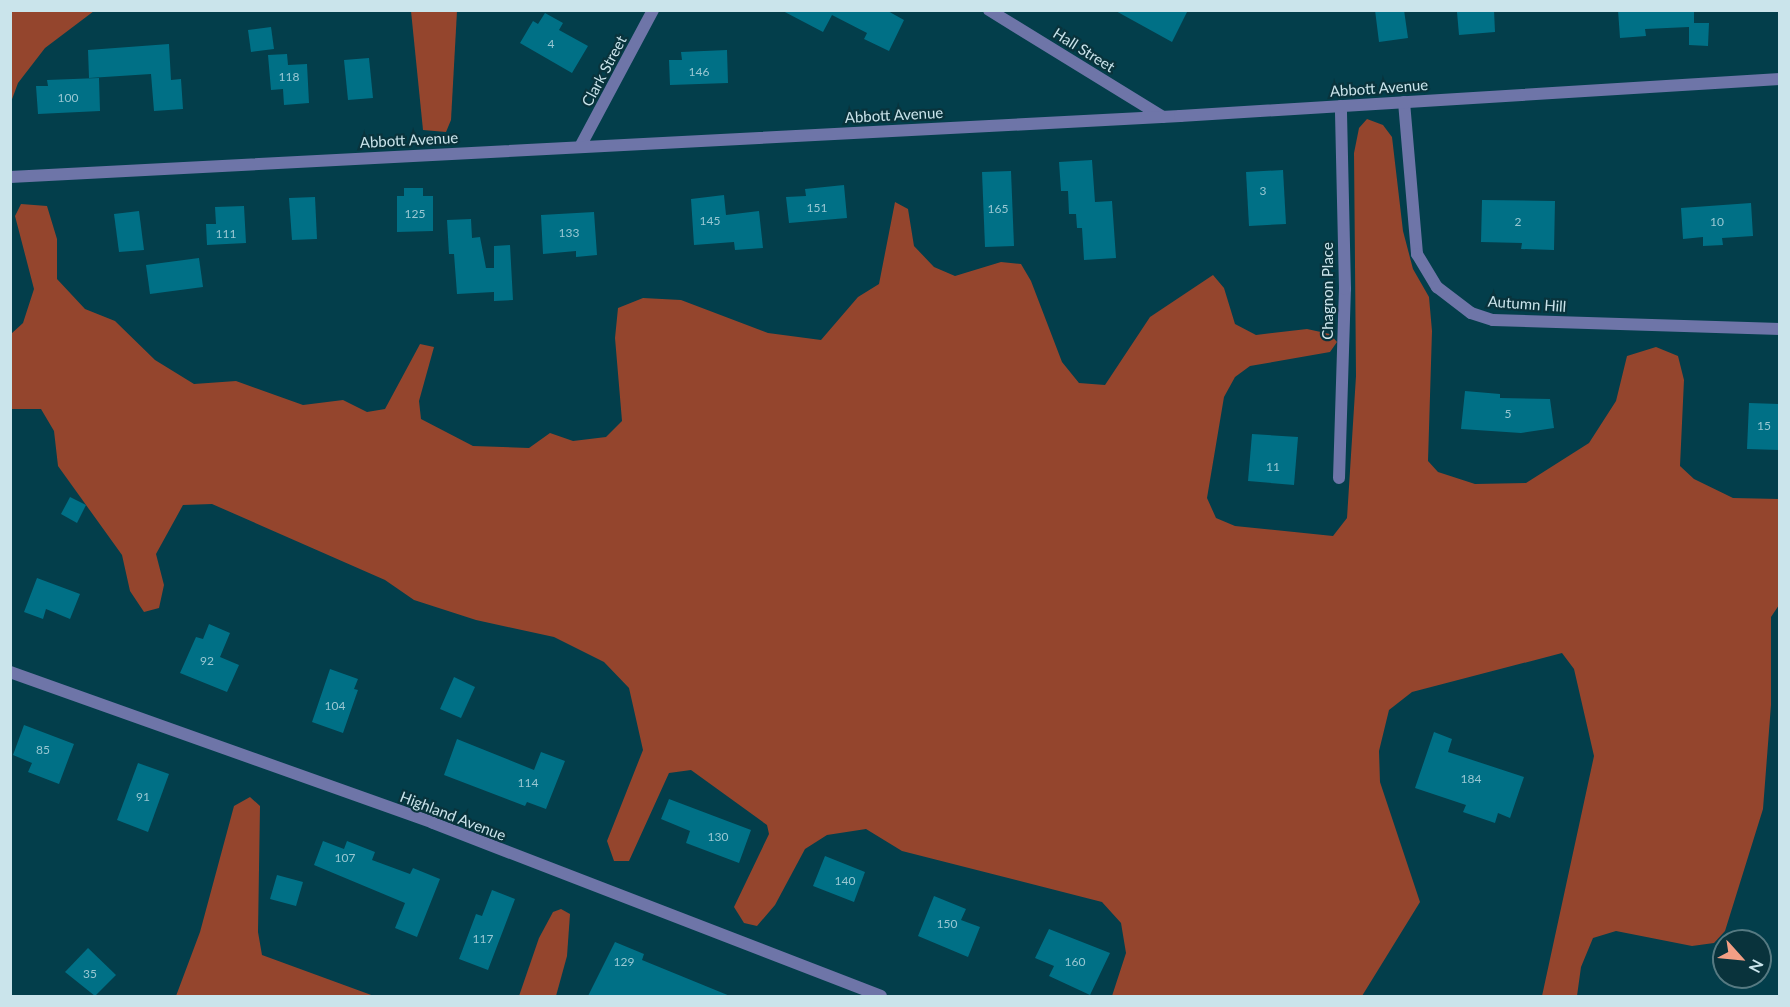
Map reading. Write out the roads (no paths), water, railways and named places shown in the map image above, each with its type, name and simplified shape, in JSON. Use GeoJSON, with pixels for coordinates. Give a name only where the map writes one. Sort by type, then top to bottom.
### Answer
{"type":"FeatureCollection","features":[{"type":"Feature","properties":{"kind":"street","name":"Clark Street"},"geometry":{"type":"LineString","coordinates":[[581,145],[653,10]]}},
{"type":"Feature","properties":{"kind":"street","name":"Hall Street"},"geometry":{"type":"LineString","coordinates":[[989,10],[1163,117]]}},
{"type":"Feature","properties":{"kind":"street","name":"Abbott Avenue"},"geometry":{"type":"LineString","coordinates":[[10,177],[581,145],[1163,117],[1779,79]]}},
{"type":"Feature","properties":{"kind":"street","name":"Autumn Hill"},"geometry":{"type":"LineString","coordinates":[[1404,102],[1417,254],[1437,287],[1471,313],[1493,320],[1779,329]]}},
{"type":"Feature","properties":{"kind":"street","name":"Chagnon Place"},"geometry":{"type":"LineString","coordinates":[[1339,477],[1345,290],[1341,106]]}},
{"type":"Feature","properties":{"kind":"street","name":"Highland Avenue"},"geometry":{"type":"LineString","coordinates":[[10,672],[433,824],[881,996]]}}]}
